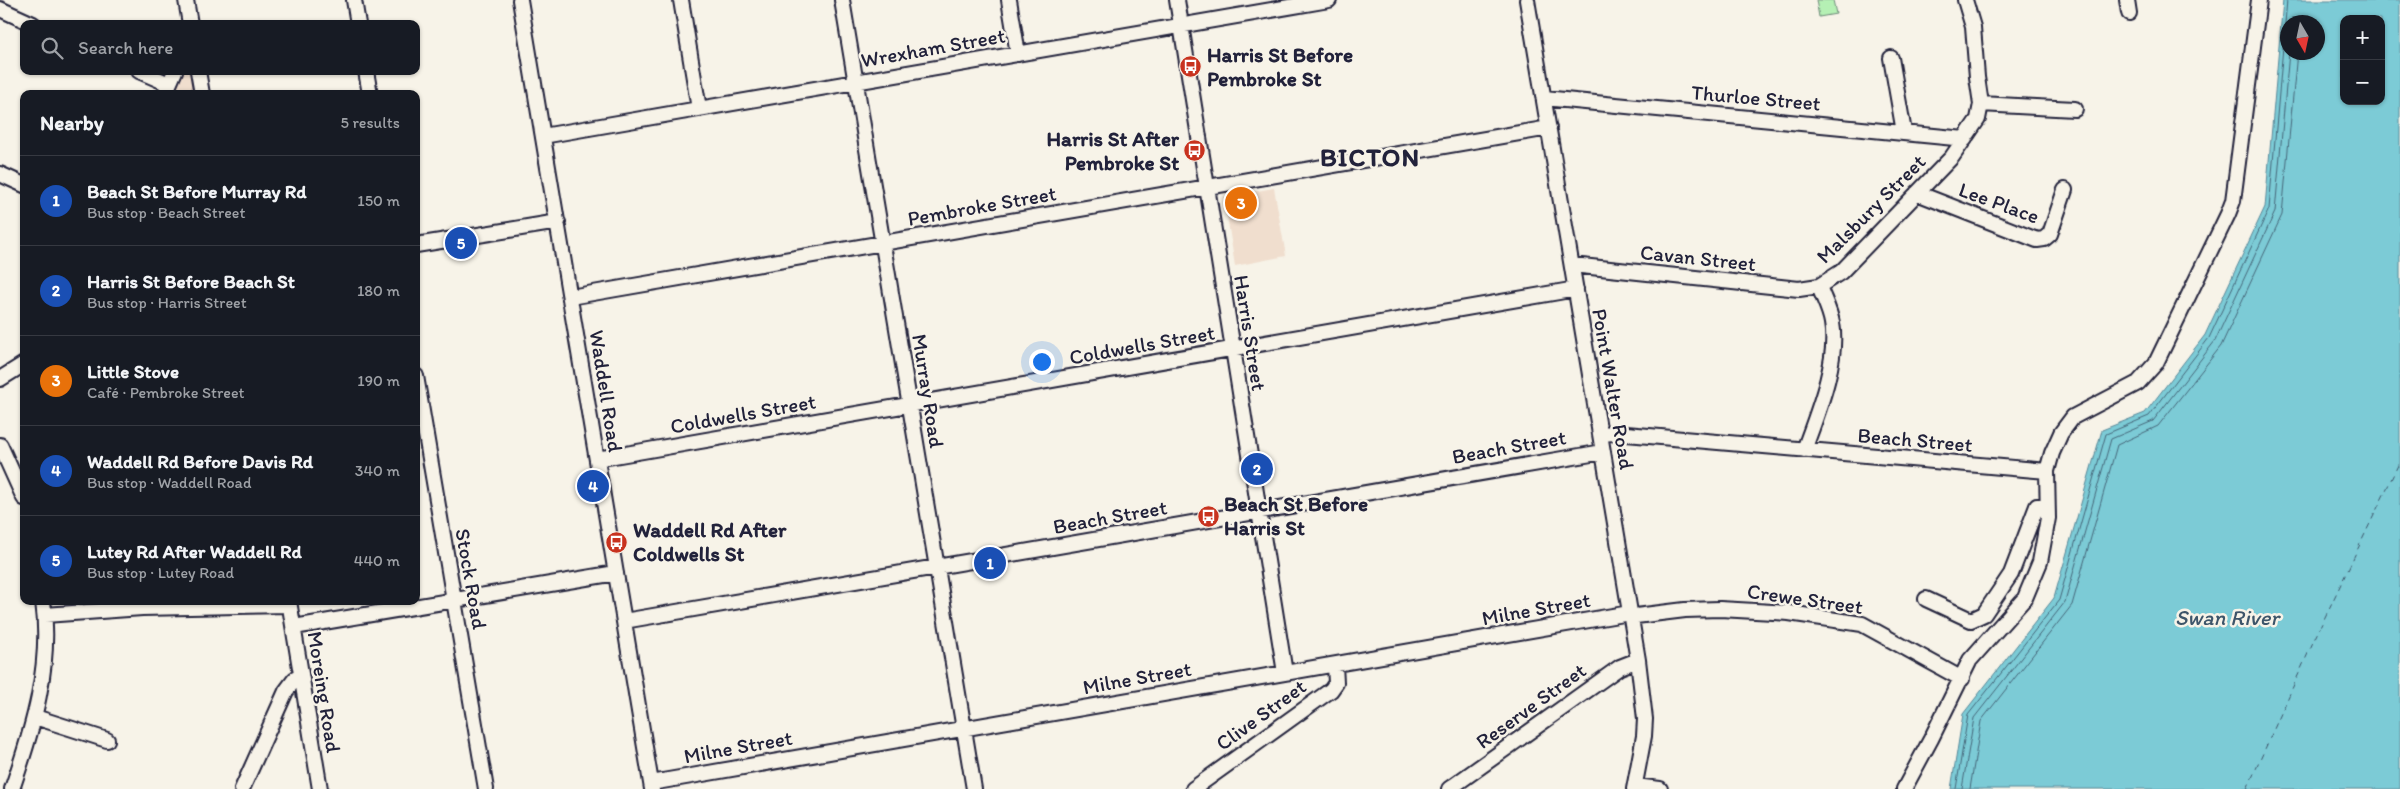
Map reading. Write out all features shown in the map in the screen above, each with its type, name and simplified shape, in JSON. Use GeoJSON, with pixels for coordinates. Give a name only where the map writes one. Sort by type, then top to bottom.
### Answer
{"type":"FeatureCollection","features":[{"type":"Feature","properties":{"kind":"street"},"geometry":{"type":"LineString","coordinates":[[186,0],[189,20]]}},
{"type":"Feature","properties":{"kind":"street"},"geometry":{"type":"LineString","coordinates":[[354,0],[357,20]]}},
{"type":"Feature","properties":{"kind":"street","name":"Waddell Road"},"geometry":{"type":"LineString","coordinates":[[520,0],[651,786]]}},
{"type":"Feature","properties":{"kind":"street"},"geometry":{"type":"LineString","coordinates":[[681,0],[699,109]]}},
{"type":"Feature","properties":{"kind":"street","name":"Murray Road"},"geometry":{"type":"LineString","coordinates":[[842,0],[974,789]]}},
{"type":"Feature","properties":{"kind":"street"},"geometry":{"type":"LineString","coordinates":[[1009,0],[1018,54]]}},
{"type":"Feature","properties":{"kind":"street","name":"Harris Street"},"geometry":{"type":"LineString","coordinates":[[1177,0],[1285,673]]}},
{"type":"Feature","properties":{"kind":"street","name":"Wrexham Street"},"geometry":{"type":"LineString","coordinates":[[543,136],[1329,0]]}},
{"type":"Feature","properties":{"kind":"street","name":"Point Walter Road"},"geometry":{"type":"LineString","coordinates":[[1527,0],[1638,660],[1645,719],[1635,788]]}},
{"type":"Feature","properties":{"kind":"street","name":"Malsbury Street"},"geometry":{"type":"LineString","coordinates":[[1804,450],[1826,389],[1833,341],[1832,323],[1819,286],[1841,272],[1952,157],[1978,119],[1981,104],[1973,28],[1965,0]]}},
{"type":"Feature","properties":{"kind":"street"},"geometry":{"type":"LineString","coordinates":[[1904,789],[1962,679],[1970,660],[2025,598],[2040,562],[2048,518],[2047,471],[2052,453],[2061,434],[2074,417],[2138,383],[2156,363],[2228,214],[2233,200],[2260,0]]}},
{"type":"Feature","properties":{"kind":"street"},"geometry":{"type":"LineString","coordinates":[[0,9],[24,20]]}},
{"type":"Feature","properties":{"kind":"street"},"geometry":{"type":"LineString","coordinates":[[1892,58],[1904,132]]}},
{"type":"Feature","properties":{"kind":"street"},"geometry":{"type":"LineString","coordinates":[[145,75],[167,89],[173,75]]}},
{"type":"Feature","properties":{"kind":"street"},"geometry":{"type":"LineString","coordinates":[[199,75],[201,90]]}},
{"type":"Feature","properties":{"kind":"street"},"geometry":{"type":"LineString","coordinates":[[367,75],[369,90]]}},
{"type":"Feature","properties":{"kind":"street","name":"Thurloe Street"},"geometry":{"type":"LineString","coordinates":[[1544,98],[1966,139]]}},
{"type":"Feature","properties":{"kind":"street"},"geometry":{"type":"LineString","coordinates":[[1981,104],[2075,109]]}},
{"type":"Feature","properties":{"kind":"street","name":"Pembroke Street"},"geometry":{"type":"LineString","coordinates":[[570,297],[1548,128]]}},
{"type":"Feature","properties":{"kind":"street"},"geometry":{"type":"LineString","coordinates":[[0,174],[20,183]]}},
{"type":"Feature","properties":{"kind":"street","name":"Lee Place"},"geometry":{"type":"LineString","coordinates":[[1917,193],[2037,240],[2044,239],[2050,234],[2065,190]]}},
{"type":"Feature","properties":{"kind":"street"},"geometry":{"type":"LineString","coordinates":[[420,247],[558,222]]}},
{"type":"Feature","properties":{"kind":"street","name":"Cavan Street"},"geometry":{"type":"LineString","coordinates":[[1572,265],[1799,289],[1819,286]]}},
{"type":"Feature","properties":{"kind":"street","name":"Coldwells Street"},"geometry":{"type":"LineString","coordinates":[[597,459],[1576,289]]}},
{"type":"Feature","properties":{"kind":"street"},"geometry":{"type":"LineString","coordinates":[[0,380],[20,367]]}},
{"type":"Feature","properties":{"kind":"street","name":"Stock Road"},"geometry":{"type":"LineString","coordinates":[[420,400],[486,789]]}},
{"type":"Feature","properties":{"kind":"street","name":"Beach Street"},"geometry":{"type":"LineString","coordinates":[[1600,434],[1614,433],[2047,471]]}},
{"type":"Feature","properties":{"kind":"street"},"geometry":{"type":"LineString","coordinates":[[0,445],[20,489]]}},
{"type":"Feature","properties":{"kind":"street","name":"Beach Street"},"geometry":{"type":"LineString","coordinates":[[624,621],[1603,452]]}},
{"type":"Feature","properties":{"kind":"street"},"geometry":{"type":"LineString","coordinates":[[1926,599],[1971,620],[1984,614],[2011,574],[2037,506],[2047,506]]}},
{"type":"Feature","properties":{"kind":"street"},"geometry":{"type":"LineString","coordinates":[[294,627],[616,573]]}},
{"type":"Feature","properties":{"kind":"street"},"geometry":{"type":"LineString","coordinates":[[12,789],[42,688],[44,608],[142,608],[230,605]]}},
{"type":"Feature","properties":{"kind":"street","name":"Moreing Road"},"geometry":{"type":"LineString","coordinates":[[289,605],[320,789]]}},
{"type":"Feature","properties":{"kind":"street","name":"Crewe Street"},"geometry":{"type":"LineString","coordinates":[[1630,616],[1720,609],[1789,613],[1862,624],[1962,679]]}},
{"type":"Feature","properties":{"kind":"street","name":"Milne Street"},"geometry":{"type":"LineString","coordinates":[[651,786],[963,728],[1624,614],[1630,616]]}},
{"type":"Feature","properties":{"kind":"street","name":"Reserve Street"},"geometry":{"type":"LineString","coordinates":[[1450,789],[1620,667],[1638,660]]}},
{"type":"Feature","properties":{"kind":"street","name":"Clive Street"},"geometry":{"type":"LineString","coordinates":[[1193,789],[1331,690],[1336,683],[1335,665]]}},
{"type":"Feature","properties":{"kind":"street"},"geometry":{"type":"LineString","coordinates":[[242,789],[286,691],[295,679],[301,677]]}},
{"type":"Feature","properties":{"kind":"street"},"geometry":{"type":"LineString","coordinates":[[34,717],[107,740]]}},
{"type":"Feature","properties":{"kind":"street"},"geometry":{"type":"LineString","coordinates":[[1635,788],[1660,789]]}},
{"type":"Feature","properties":{"kind":"shaded area"},"geometry":{"type":"Polygon","coordinates":[[[179,75],[194,75],[196,90],[172,90],[179,75]]]}},
{"type":"Feature","properties":{"kind":"shaded area"},"geometry":{"type":"Polygon","coordinates":[[[1274,188],[1286,256],[1235,266],[1224,197],[1274,188]]]}},
{"type":"Feature","properties":{"kind":"green space"},"geometry":{"type":"Polygon","coordinates":[[[1816,0],[1833,0],[1836,14],[1819,17],[1816,0]]]}},
{"type":"Feature","properties":{"kind":"water","name":"Swan River"},"geometry":{"type":"Polygon","coordinates":[[[2283,0],[2400,0],[2400,789],[1951,789],[1963,714],[2054,598],[2102,430],[2145,413],[2205,335],[2265,207],[2280,34],[2280,60],[2325,60],[2325,15],[2282,15],[2283,0]]]}},
{"type":"Feature","properties":{"kind":"ferry route"},"geometry":{"type":"LineString","coordinates":[[2247,789],[2314,640],[2400,461]]}},
{"type":"Feature","properties":{"kind":"place","name":"Harris St Before Pembroke St"},"geometry":{"type":"Point","coordinates":[1191,67]}},
{"type":"Feature","properties":{"kind":"place","name":"Harris St After Pembroke St"},"geometry":{"type":"Point","coordinates":[1195,151]}},
{"type":"Feature","properties":{"kind":"place","name":"Little Stove"},"geometry":{"type":"Point","coordinates":[1241,203]}},
{"type":"Feature","properties":{"kind":"place","name":"Lutey Rd After Waddell Rd"},"geometry":{"type":"Point","coordinates":[461,243]}},
{"type":"Feature","properties":{"kind":"place","name":"Harris St Before Beach St"},"geometry":{"type":"Point","coordinates":[1257,469]}},
{"type":"Feature","properties":{"kind":"place","name":"Waddell Rd Before Davis Rd"},"geometry":{"type":"Point","coordinates":[593,486]}},
{"type":"Feature","properties":{"kind":"place","name":"Beach St Before Harris St"},"geometry":{"type":"Point","coordinates":[1208,516]}},
{"type":"Feature","properties":{"kind":"place","name":"Waddell Rd After Coldwells St"},"geometry":{"type":"Point","coordinates":[617,542]}},
{"type":"Feature","properties":{"kind":"place","name":"Beach St Before Murray Rd"},"geometry":{"type":"Point","coordinates":[990,563]}},
{"type":"Feature","properties":{"kind":"district","name":"BICTON"},"geometry":{"type":"Point","coordinates":[1370,157]}}]}
